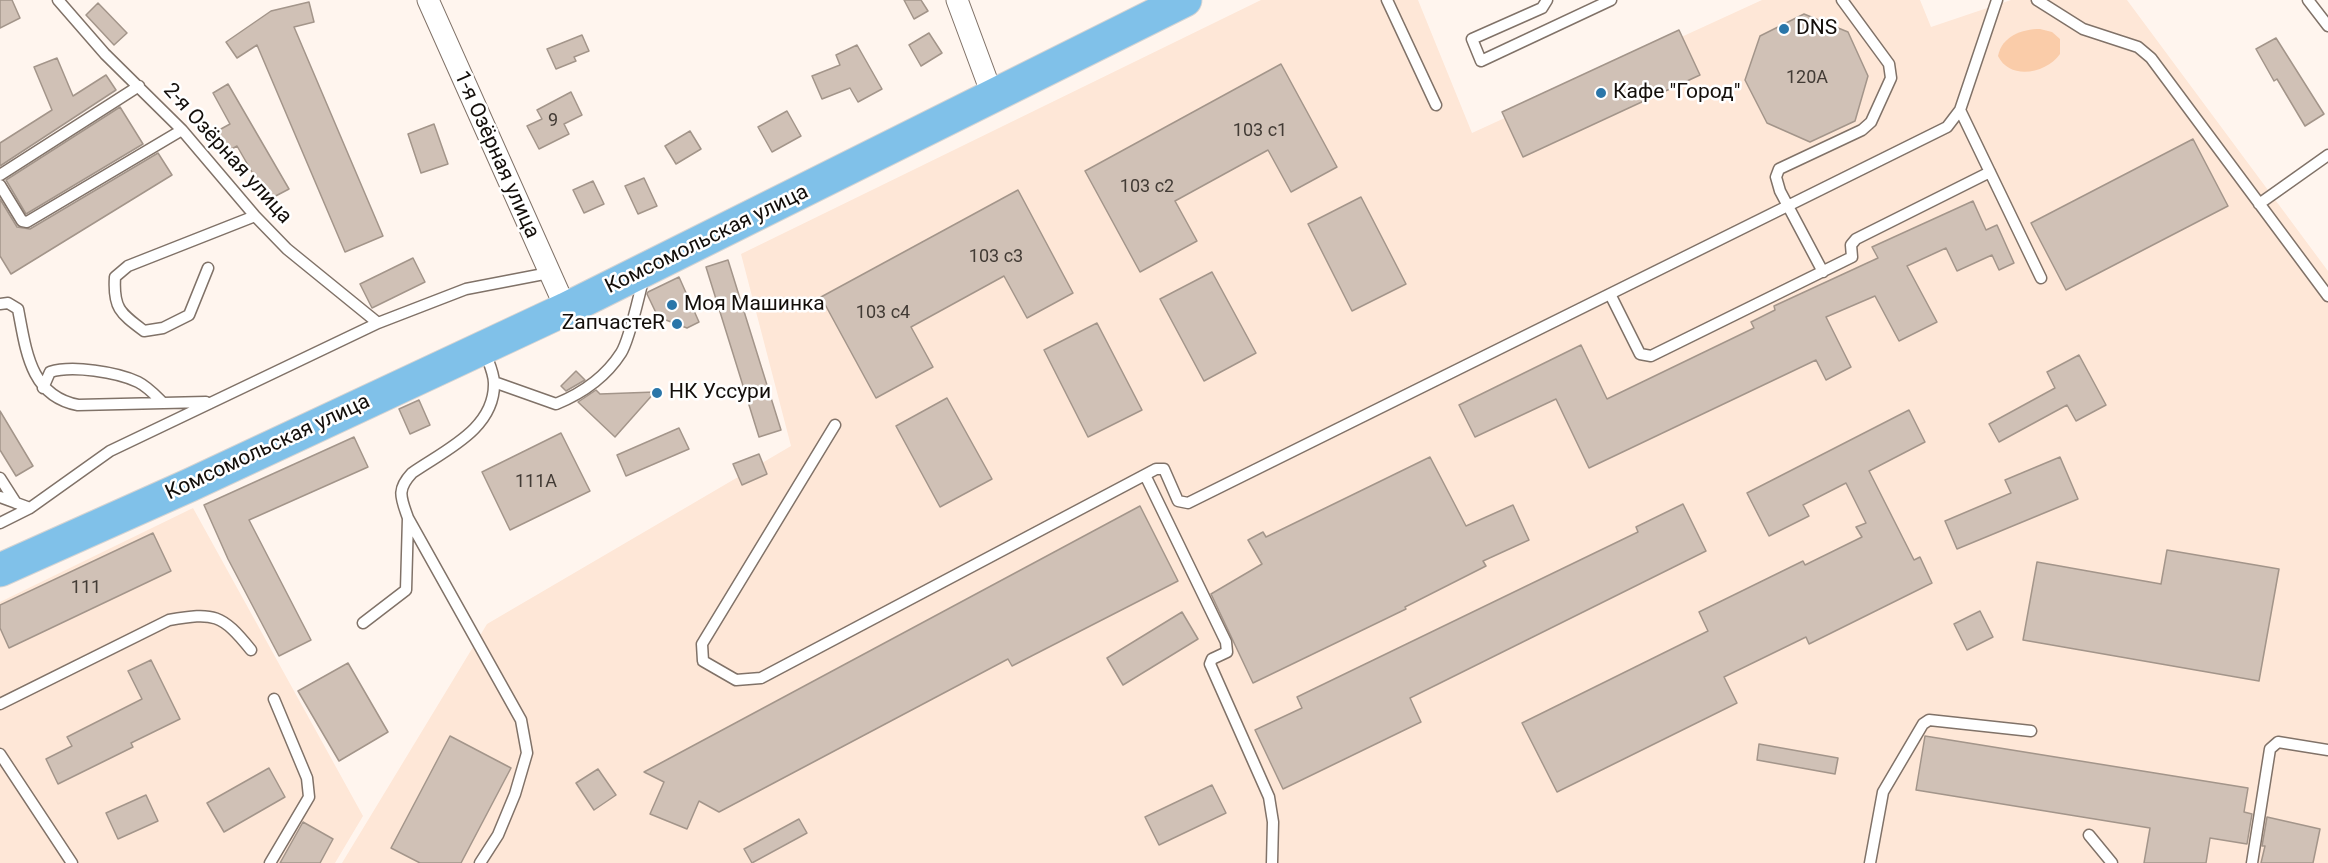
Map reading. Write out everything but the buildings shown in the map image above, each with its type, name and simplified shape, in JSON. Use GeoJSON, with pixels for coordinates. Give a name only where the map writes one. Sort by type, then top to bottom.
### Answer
{"type":"FeatureCollection","features":[{"type":"Feature","properties":{"kind":"main road","name":"Комсомольская улица"},"geometry":{"type":"LineString","coordinates":[[0,570],[566,309],[1185,0]]}},
{"type":"Feature","properties":{"kind":"street","name":"1-я Озёрная улица"},"geometry":{"type":"LineString","coordinates":[[428,0],[566,309]]}},
{"type":"Feature","properties":{"kind":"street"},"geometry":{"type":"LineString","coordinates":[[957,0],[993,97]]}},
{"type":"Feature","properties":{"kind":"lane","name":"2-я Озёрная улица"},"geometry":{"type":"LineString","coordinates":[[58,0],[105,54],[182,130],[255,216],[287,249],[378,323]]}},
{"type":"Feature","properties":{"kind":"lane"},"geometry":{"type":"LineString","coordinates":[[1387,0],[1436,105]]}},
{"type":"Feature","properties":{"kind":"lane"},"geometry":{"type":"LineString","coordinates":[[1547,0],[1542,8],[1472,39],[1481,61],[1611,0]]}},
{"type":"Feature","properties":{"kind":"lane"},"geometry":{"type":"LineString","coordinates":[[1823,272],[1780,191],[1776,177],[1779,169],[1862,130],[1871,122],[1891,78],[1889,64],[1842,0]]}},
{"type":"Feature","properties":{"kind":"lane"},"geometry":{"type":"LineString","coordinates":[[835,425],[702,644],[703,661],[736,681],[761,678],[1156,469],[1164,469],[1178,501],[1188,503],[1947,128],[1959,110],[1997,0]]}},
{"type":"Feature","properties":{"kind":"lane"},"geometry":{"type":"LineString","coordinates":[[2037,0],[2083,28],[2138,47],[2151,58],[2328,296]]}},
{"type":"Feature","properties":{"kind":"lane"},"geometry":{"type":"LineString","coordinates":[[2308,0],[2328,26]]}},
{"type":"Feature","properties":{"kind":"lane"},"geometry":{"type":"LineString","coordinates":[[0,175],[139,86]]}},
{"type":"Feature","properties":{"kind":"lane"},"geometry":{"type":"LineString","coordinates":[[1959,110],[2041,278]]}},
{"type":"Feature","properties":{"kind":"lane"},"geometry":{"type":"LineString","coordinates":[[0,185],[22,221],[27,222],[182,130]]}},
{"type":"Feature","properties":{"kind":"lane"},"geometry":{"type":"LineString","coordinates":[[2259,204],[2328,155]]}},
{"type":"Feature","properties":{"kind":"lane"},"geometry":{"type":"LineString","coordinates":[[1610,294],[1640,354],[1651,357],[1852,257],[1851,245],[1856,239],[1990,172]]}},
{"type":"Feature","properties":{"kind":"lane"},"geometry":{"type":"LineString","coordinates":[[208,268],[189,315],[163,328],[144,331],[125,317],[114,297],[115,277],[129,266],[255,216]]}},
{"type":"Feature","properties":{"kind":"lane"},"geometry":{"type":"LineString","coordinates":[[494,382],[556,404],[579,395],[597,382],[622,352],[646,270]]}},
{"type":"Feature","properties":{"kind":"lane"},"geometry":{"type":"LineString","coordinates":[[0,523],[30,508],[110,451],[378,323],[466,289],[549,273]]}},
{"type":"Feature","properties":{"kind":"lane"},"geometry":{"type":"LineString","coordinates":[[0,304],[8,303],[18,309],[27,356],[43,388],[64,403],[78,405],[212,402]]}},
{"type":"Feature","properties":{"kind":"lane"},"geometry":{"type":"LineString","coordinates":[[480,863],[498,835],[516,794],[527,753],[521,720],[408,518],[400,497],[403,483],[412,473],[480,425],[491,408],[494,382],[484,348]]}},
{"type":"Feature","properties":{"kind":"lane"},"geometry":{"type":"LineString","coordinates":[[43,388],[50,372],[60,369],[89,369],[136,381],[149,389],[163,403]]}},
{"type":"Feature","properties":{"kind":"lane"},"geometry":{"type":"LineString","coordinates":[[1145,474],[1226,642],[1227,652],[1212,659],[1210,664],[1269,797],[1273,822],[1272,863]]}},
{"type":"Feature","properties":{"kind":"lane"},"geometry":{"type":"LineString","coordinates":[[0,478],[17,504]]}},
{"type":"Feature","properties":{"kind":"lane"},"geometry":{"type":"LineString","coordinates":[[0,496],[30,508]]}},
{"type":"Feature","properties":{"kind":"lane"},"geometry":{"type":"LineString","coordinates":[[363,623],[406,590],[408,518]]}},
{"type":"Feature","properties":{"kind":"lane"},"geometry":{"type":"LineString","coordinates":[[0,704],[169,620],[185,617],[218,617],[234,628],[251,650]]}},
{"type":"Feature","properties":{"kind":"lane"},"geometry":{"type":"LineString","coordinates":[[270,863],[309,797],[307,778],[274,699]]}},
{"type":"Feature","properties":{"kind":"lane"},"geometry":{"type":"LineString","coordinates":[[1870,863],[1883,792],[1923,724],[1929,720],[2031,730]]}},
{"type":"Feature","properties":{"kind":"lane"},"geometry":{"type":"LineString","coordinates":[[2252,863],[2270,749],[2278,742],[2328,750]]}},
{"type":"Feature","properties":{"kind":"lane"},"geometry":{"type":"LineString","coordinates":[[0,754],[72,863]]}},
{"type":"Feature","properties":{"kind":"lane"},"geometry":{"type":"LineString","coordinates":[[2089,835],[2112,863]]}},
{"type":"Feature","properties":{"kind":"shaded area"},"geometry":{"type":"Polygon","coordinates":[[[1261,0],[1418,0],[1472,133],[1762,0],[1920,0],[1931,27],[2011,0],[2127,0],[2328,271],[2328,863],[342,863],[487,624],[791,446],[741,254],[1261,0]]]}},
{"type":"Feature","properties":{"kind":"shaded area"},"geometry":{"type":"Polygon","coordinates":[[[2040,29],[2052,32],[2060,39],[2060,54],[2054,61],[2029,72],[2011,69],[2004,64],[1998,56],[2000,49],[2008,39],[2026,30],[2040,29]]]}},
{"type":"Feature","properties":{"kind":"shaded area"},"geometry":{"type":"Polygon","coordinates":[[[193,508],[363,816],[335,863],[0,863],[0,602],[193,508]]]}},
{"type":"Feature","properties":{"kind":"place","name":"DNS"},"geometry":{"type":"Point","coordinates":[1784,29]}},
{"type":"Feature","properties":{"kind":"place","name":"Кафе \"Город\""},"geometry":{"type":"Point","coordinates":[1601,93]}},
{"type":"Feature","properties":{"kind":"place","name":"Моя Машинка"},"geometry":{"type":"Point","coordinates":[672,305]}},
{"type":"Feature","properties":{"kind":"place","name":"ZапчастеR"},"geometry":{"type":"Point","coordinates":[677,324]}},
{"type":"Feature","properties":{"kind":"place","name":"НК Уссури"},"geometry":{"type":"Point","coordinates":[657,393]}}]}
